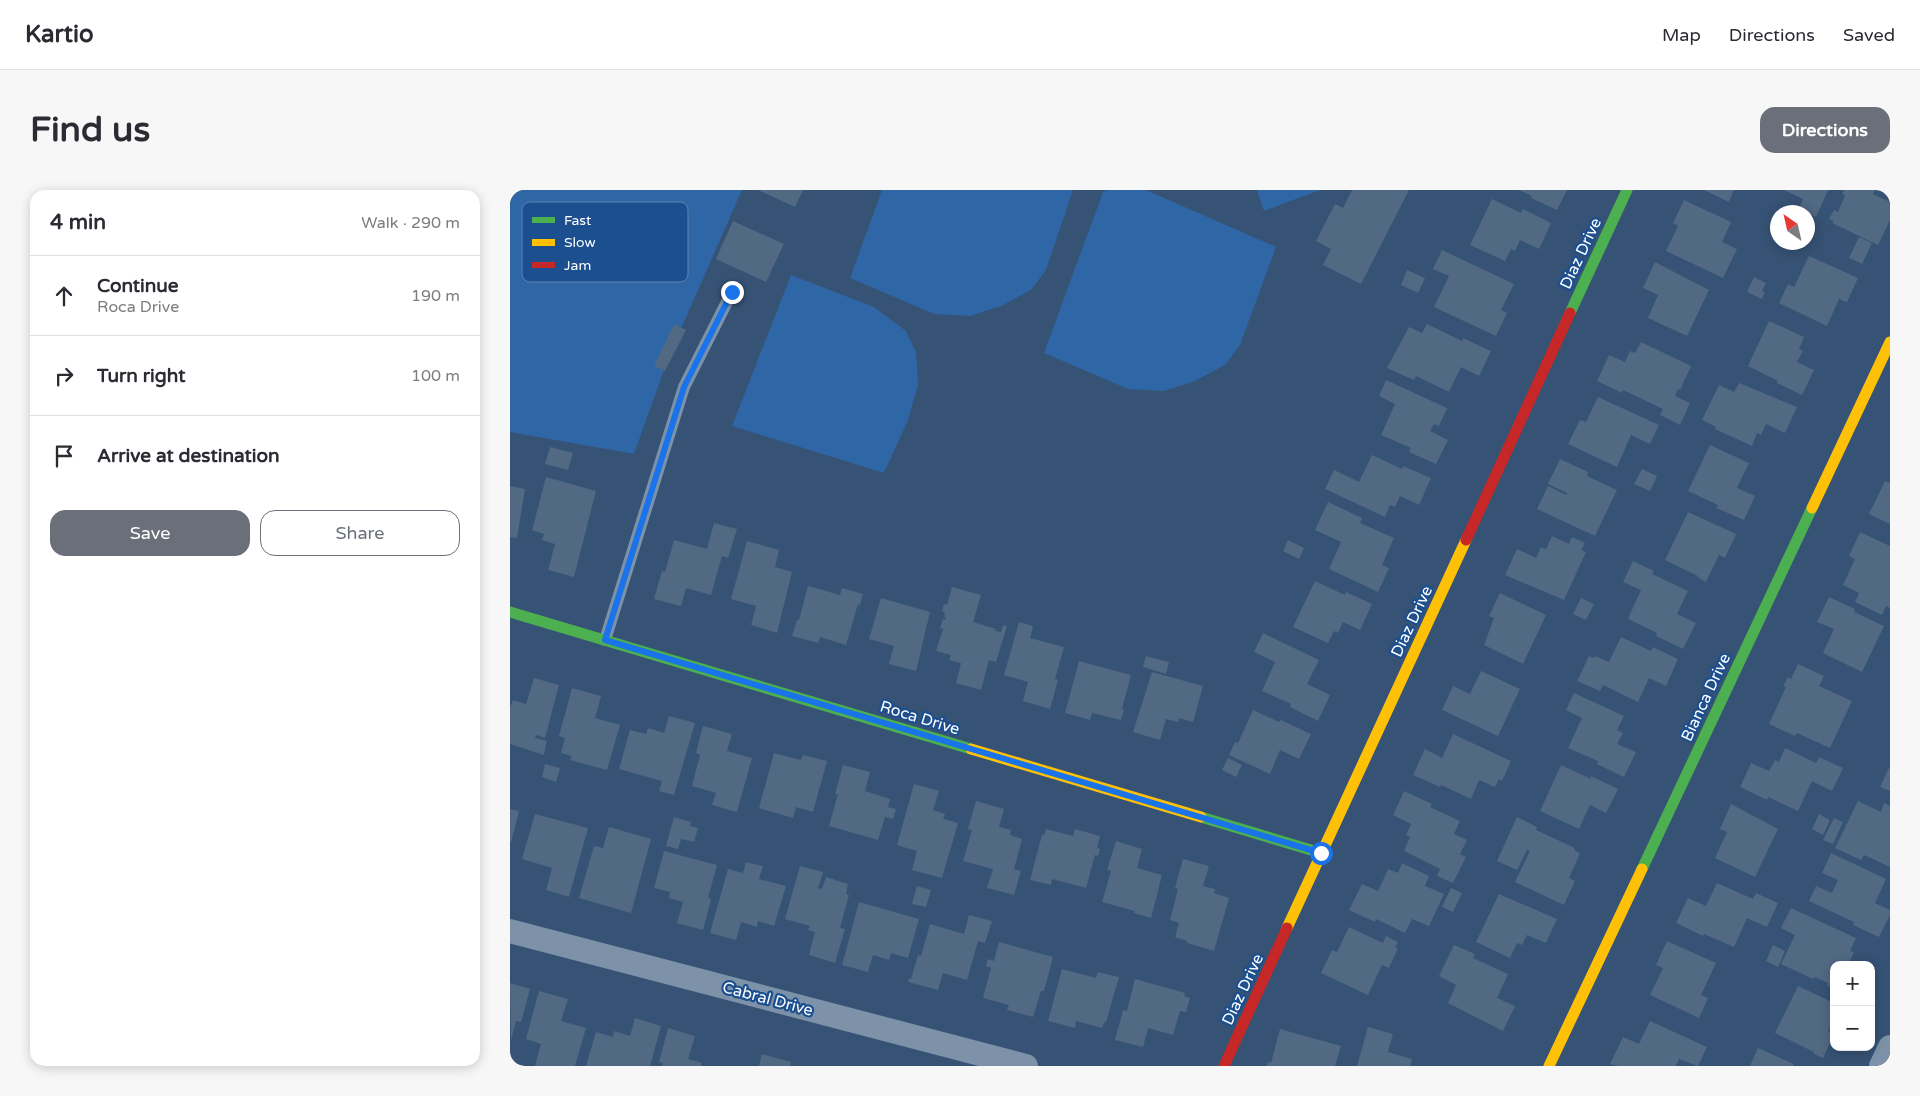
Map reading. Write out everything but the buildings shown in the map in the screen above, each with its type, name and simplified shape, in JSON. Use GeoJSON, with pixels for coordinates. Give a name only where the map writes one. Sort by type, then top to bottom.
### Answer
{"type":"FeatureCollection","features":[{"type":"Feature","properties":{"kind":"street","name":"Diaz Drive"},"geometry":{"type":"LineString","coordinates":[[1224,1066],[1627,190]]}},
{"type":"Feature","properties":{"kind":"street","name":"Bianca Drive"},"geometry":{"type":"LineString","coordinates":[[1549,1066],[1890,342]]}},
{"type":"Feature","properties":{"kind":"street","name":"Roca Drive"},"geometry":{"type":"LineString","coordinates":[[510,612],[1321,853]]}},
{"type":"Feature","properties":{"kind":"street","name":"Cabral Drive"},"geometry":{"type":"LineString","coordinates":[[510,931],[1026,1066]]}},
{"type":"Feature","properties":{"kind":"street"},"geometry":{"type":"LineString","coordinates":[[1881,1066],[1890,1047]]}},
{"type":"Feature","properties":{"kind":"lane"},"geometry":{"type":"LineString","coordinates":[[605,640],[684,387],[732,292]]}},
{"type":"Feature","properties":{"kind":"shaded area"},"geometry":{"type":"Polygon","coordinates":[[[510,190],[742,190],[669,356],[634,454],[510,432],[510,190]]]}},
{"type":"Feature","properties":{"kind":"shaded area"},"geometry":{"type":"Polygon","coordinates":[[[882,190],[1073,190],[1046,270],[1031,290],[1001,306],[970,316],[934,314],[850,278],[882,190]]]}},
{"type":"Feature","properties":{"kind":"shaded area"},"geometry":{"type":"Polygon","coordinates":[[[1108,190],[1146,190],[1276,247],[1240,345],[1225,365],[1195,381],[1164,391],[1128,389],[1044,353],[1103,192],[1108,190]]]}},
{"type":"Feature","properties":{"kind":"shaded area"},"geometry":{"type":"Polygon","coordinates":[[[1257,190],[1320,190],[1264,211],[1257,190]]]}},
{"type":"Feature","properties":{"kind":"shaded area"},"geometry":{"type":"Polygon","coordinates":[[[791,275],[874,307],[906,331],[916,352],[918,385],[908,420],[884,473],[732,426],[791,275]]]}},
{"type":"Feature","properties":{"kind":"traffic: fast"},"geometry":{"type":"LineString","coordinates":[[1570,313],[1627,190]]}},
{"type":"Feature","properties":{"kind":"traffic: fast"},"geometry":{"type":"LineString","coordinates":[[1642,869],[1812,508]]}},
{"type":"Feature","properties":{"kind":"traffic: fast"},"geometry":{"type":"LineString","coordinates":[[510,612],[971,749]]}},
{"type":"Feature","properties":{"kind":"traffic: fast"},"geometry":{"type":"LineString","coordinates":[[1201,817],[1321,853]]}},
{"type":"Feature","properties":{"kind":"traffic: slow"},"geometry":{"type":"LineString","coordinates":[[1812,508],[1890,342]]}},
{"type":"Feature","properties":{"kind":"traffic: slow"},"geometry":{"type":"LineString","coordinates":[[1287,928],[1466,540]]}},
{"type":"Feature","properties":{"kind":"traffic: slow"},"geometry":{"type":"LineString","coordinates":[[971,749],[1201,817]]}},
{"type":"Feature","properties":{"kind":"traffic: slow"},"geometry":{"type":"LineString","coordinates":[[1549,1066],[1642,869]]}},
{"type":"Feature","properties":{"kind":"traffic: jam"},"geometry":{"type":"LineString","coordinates":[[1466,540],[1570,313]]}},
{"type":"Feature","properties":{"kind":"traffic: jam"},"geometry":{"type":"LineString","coordinates":[[1224,1066],[1287,928]]}},
{"type":"Feature","properties":{"kind":"route"},"geometry":{"type":"LineString","coordinates":[[732,292],[684,387],[605,640],[1321,853]]}}]}
